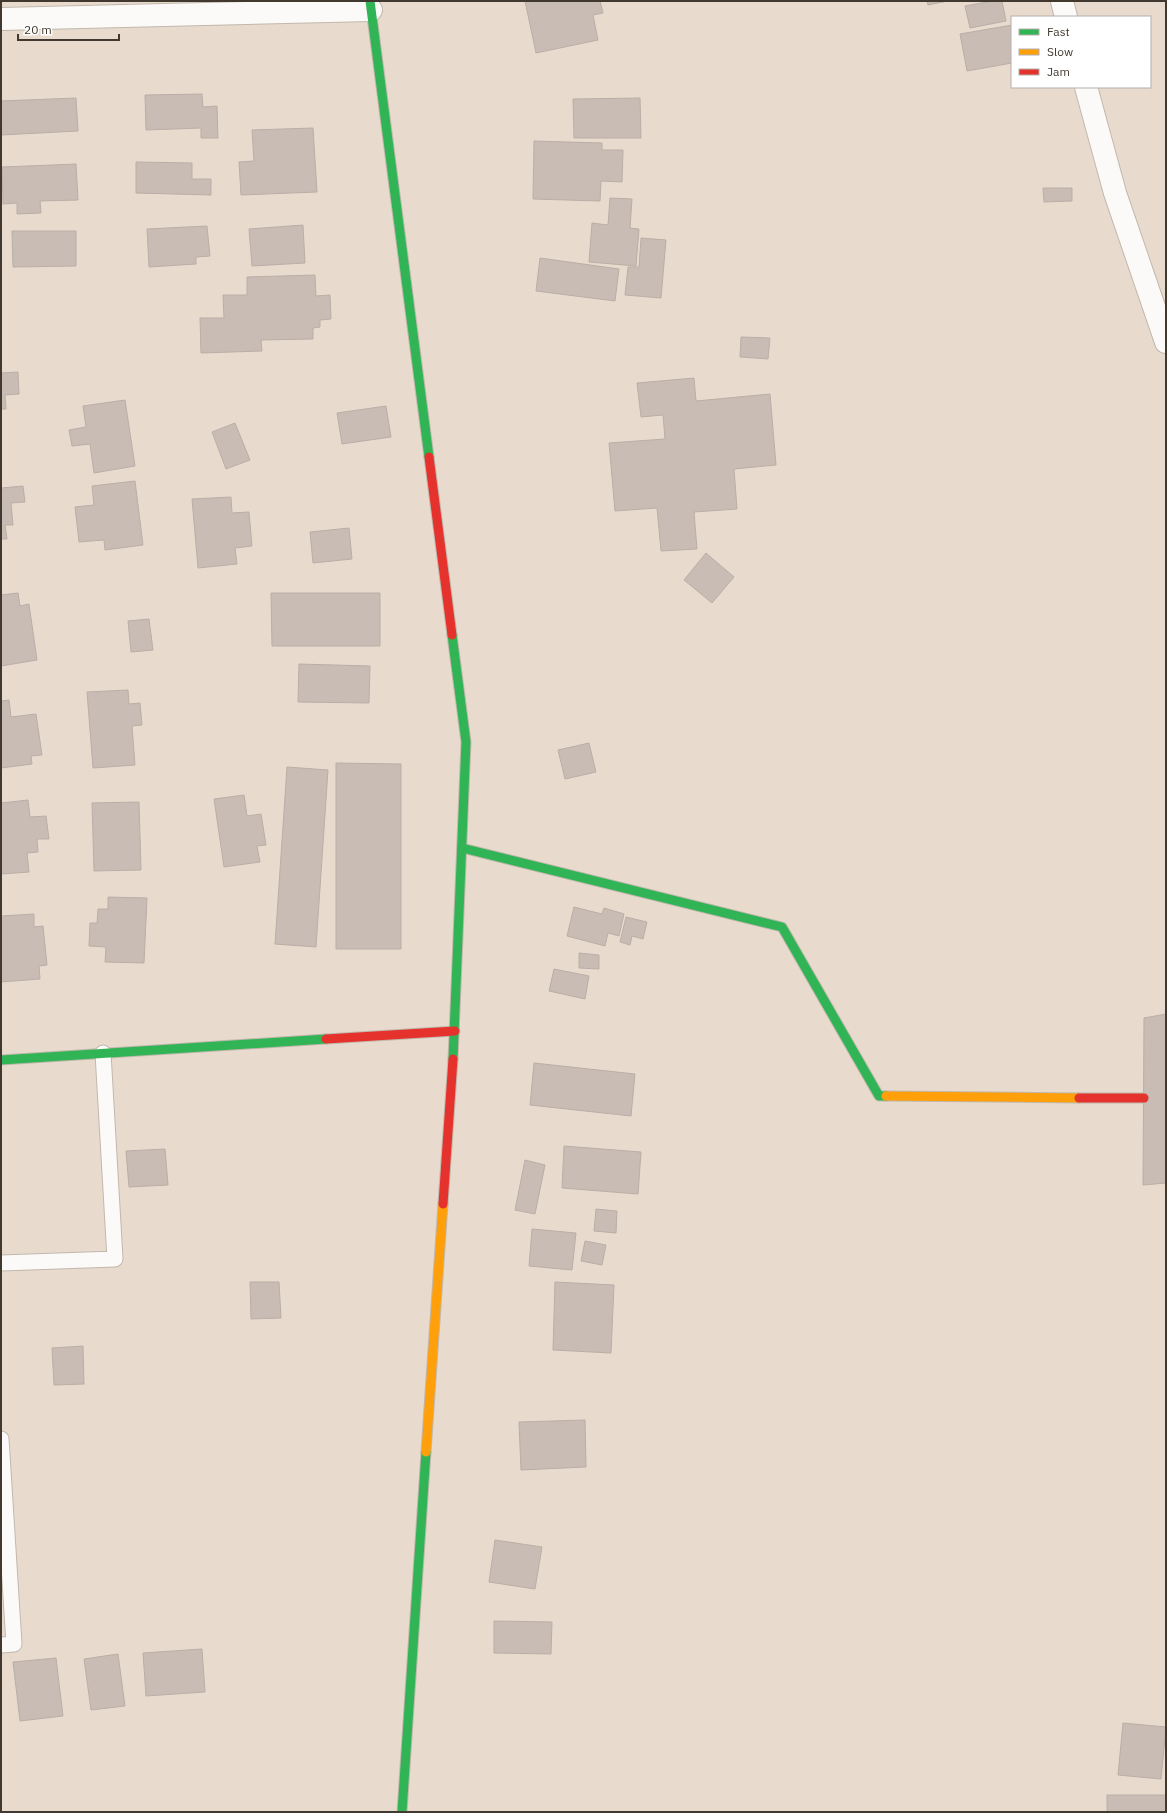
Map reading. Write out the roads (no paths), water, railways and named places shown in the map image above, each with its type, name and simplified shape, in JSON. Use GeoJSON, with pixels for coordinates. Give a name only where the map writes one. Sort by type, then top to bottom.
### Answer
{"type":"FeatureCollection","features":[{"type":"Feature","properties":{"kind":"main road"},"geometry":{"type":"LineString","coordinates":[[370,5],[466,742],[455,1031],[402,1812]]}},
{"type":"Feature","properties":{"kind":"main road"},"geometry":{"type":"LineString","coordinates":[[462,848],[782,927],[880,1096],[1144,1098]]}},
{"type":"Feature","properties":{"kind":"main road"},"geometry":{"type":"LineString","coordinates":[[1,1060],[455,1031]]}},
{"type":"Feature","properties":{"kind":"street"},"geometry":{"type":"LineString","coordinates":[[1062,1],[1066,16]]}},
{"type":"Feature","properties":{"kind":"street"},"geometry":{"type":"LineString","coordinates":[[1,19],[370,5]]}},
{"type":"Feature","properties":{"kind":"street"},"geometry":{"type":"LineString","coordinates":[[1086,88],[1115,193],[1166,342]]}},
{"type":"Feature","properties":{"kind":"lane"},"geometry":{"type":"LineString","coordinates":[[1,1263],[115,1259],[102,1053]]}},
{"type":"Feature","properties":{"kind":"lane"},"geometry":{"type":"LineString","coordinates":[[1,1439],[14,1644],[1,1645]]}}]}
